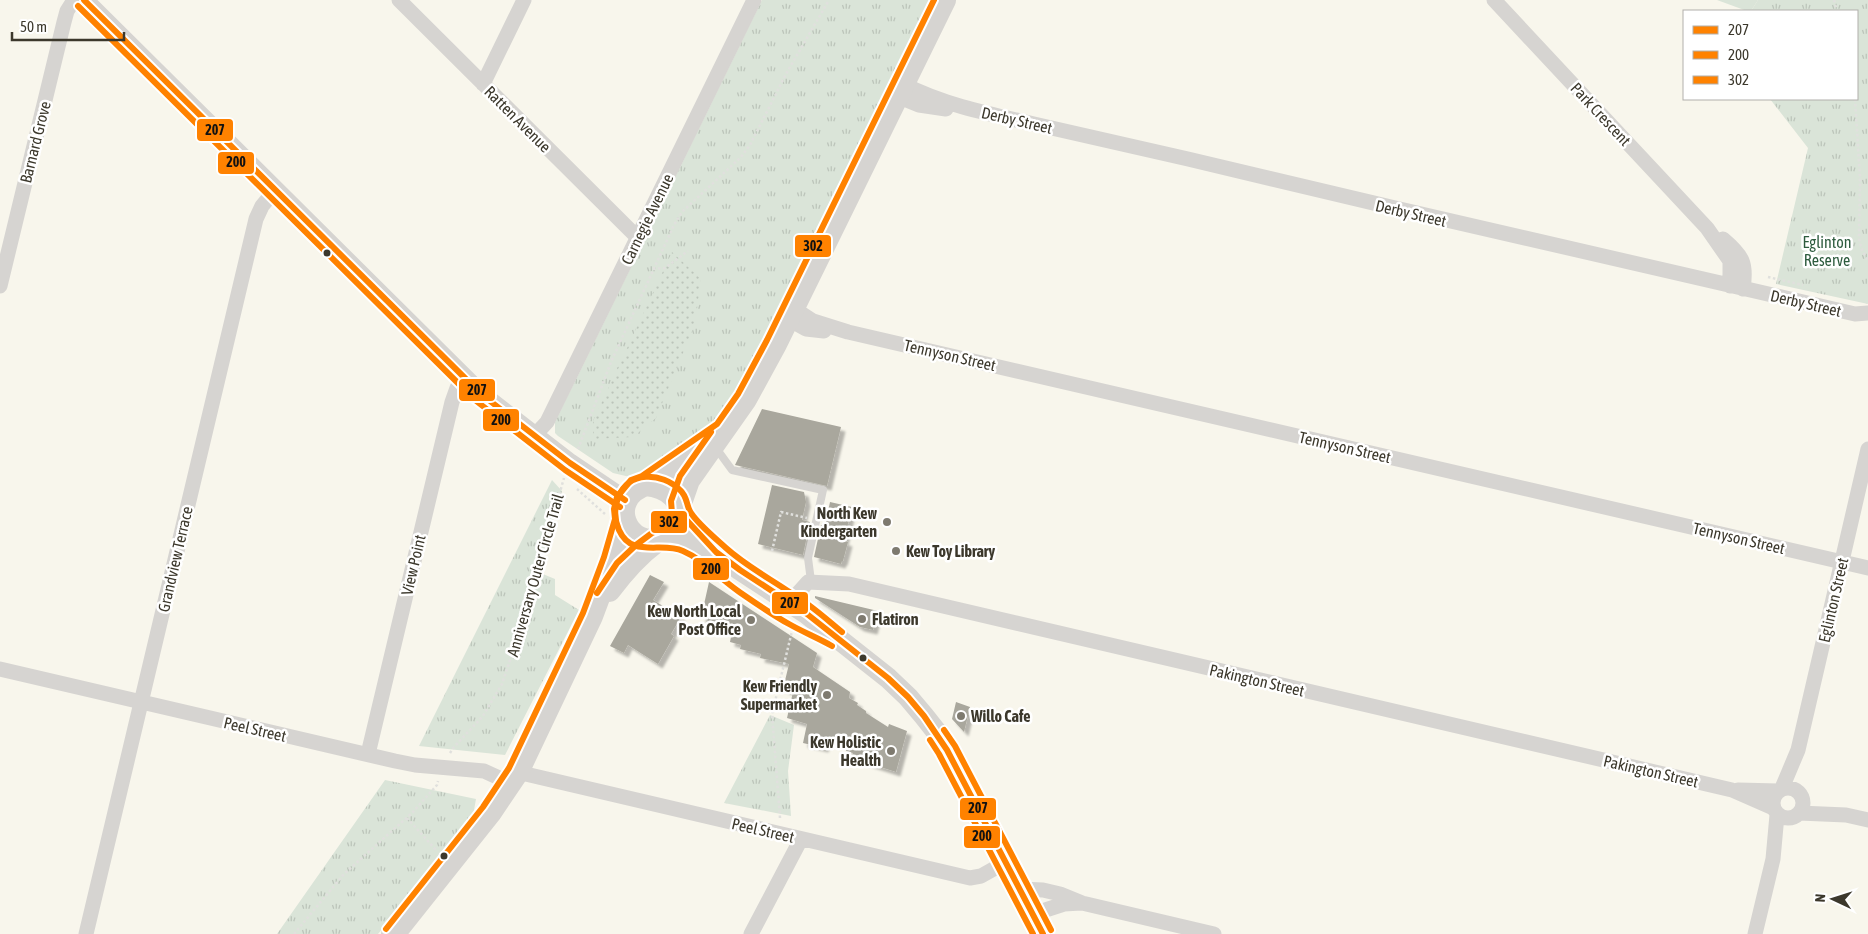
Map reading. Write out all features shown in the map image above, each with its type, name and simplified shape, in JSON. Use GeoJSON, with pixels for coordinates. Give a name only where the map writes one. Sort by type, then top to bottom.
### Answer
{"type":"FeatureCollection","features":[{"type":"Feature","properties":{"kind":"main road"},"geometry":{"type":"LineString","coordinates":[[591,616],[624,570],[642,551],[675,529],[688,480],[715,438],[749,392],[791,314],[944,0]]}},
{"type":"Feature","properties":{"kind":"main road"},"geometry":{"type":"LineString","coordinates":[[393,934],[490,812],[514,777],[591,616],[612,560],[624,510],[636,487],[646,484],[715,438]]}},
{"type":"Feature","properties":{"kind":"main road"},"geometry":{"type":"LineString","coordinates":[[646,484],[656,485],[675,496],[680,508],[716,552],[794,611]]}},
{"type":"Feature","properties":{"kind":"main road"},"geometry":{"type":"LineString","coordinates":[[624,510],[628,529],[636,536],[645,540],[661,539],[684,542],[704,552],[730,575],[794,611],[807,614],[888,678],[908,697],[935,730],[1043,934]]}},
{"type":"Feature","properties":{"kind":"street","name":"Barnard Grove"},"geometry":{"type":"LineString","coordinates":[[0,286],[64,22],[67,11],[74,0]]}},
{"type":"Feature","properties":{"kind":"street"},"geometry":{"type":"LineString","coordinates":[[84,0],[464,378],[481,394],[570,463],[624,510]]}},
{"type":"Feature","properties":{"kind":"street","name":"Ratten Avenue"},"geometry":{"type":"LineString","coordinates":[[399,0],[638,238]]}},
{"type":"Feature","properties":{"kind":"street"},"geometry":{"type":"LineString","coordinates":[[483,84],[524,0]]}},
{"type":"Feature","properties":{"kind":"street","name":"Carnegie Avenue"},"geometry":{"type":"LineString","coordinates":[[535,435],[548,422],[754,0]]}},
{"type":"Feature","properties":{"kind":"street","name":"Park Crescent"},"geometry":{"type":"LineString","coordinates":[[1494,0],[1707,228],[1730,261],[1737,288]]}},
{"type":"Feature","properties":{"kind":"street","name":"Derby Street"},"geometry":{"type":"LineString","coordinates":[[900,90],[919,105],[937,108],[968,109],[1864,316]]}},
{"type":"Feature","properties":{"kind":"street","name":"Grandview Terrace"},"geometry":{"type":"LineString","coordinates":[[86,934],[256,219],[264,203],[276,189]]}},
{"type":"Feature","properties":{"kind":"street","name":"Tennyson Street"},"geometry":{"type":"LineString","coordinates":[[791,314],[806,329],[848,332],[1868,568]]}},
{"type":"Feature","properties":{"kind":"street","name":"View Point"},"geometry":{"type":"LineString","coordinates":[[368,754],[450,410],[457,388],[464,378]]}},
{"type":"Feature","properties":{"kind":"street","name":"Eglinton Street"},"geometry":{"type":"LineString","coordinates":[[1790,791],[1868,449]]}},
{"type":"Feature","properties":{"kind":"street"},"geometry":{"type":"LineString","coordinates":[[794,611],[804,584],[811,581]]}},
{"type":"Feature","properties":{"kind":"street","name":"Pakington Street"},"geometry":{"type":"LineString","coordinates":[[811,581],[849,584],[1732,790],[1785,814],[1846,815]]}},
{"type":"Feature","properties":{"kind":"street","name":"Peel Street"},"geometry":{"type":"LineString","coordinates":[[0,669],[140,703],[415,765],[484,771],[514,777],[970,878],[982,876],[1006,862]]}},
{"type":"Feature","properties":{"kind":"street","name":"Pakington Street"},"geometry":{"type":"LineString","coordinates":[[1732,790],[1790,791],[1846,815],[1868,820]]}},
{"type":"Feature","properties":{"kind":"street"},"geometry":{"type":"LineString","coordinates":[[1755,934],[1785,814],[1803,805],[1790,791],[1773,798],[1785,814]]}},
{"type":"Feature","properties":{"kind":"street"},"geometry":{"type":"LineString","coordinates":[[751,934],[801,840]]}},
{"type":"Feature","properties":{"kind":"street"},"geometry":{"type":"LineString","coordinates":[[1019,889],[1043,890],[1060,894],[1082,903],[1214,934]]}},
{"type":"Feature","properties":{"kind":"street"},"geometry":{"type":"LineString","coordinates":[[1033,914],[1064,904],[1082,903]]}},
{"type":"Feature","properties":{"kind":"lane"},"geometry":{"type":"LineString","coordinates":[[715,438],[732,470],[823,490],[808,558],[811,581]]}},
{"type":"Feature","properties":{"kind":"path","name":"Anniversary Outer Circle Trail"},"geometry":{"type":"LineString","coordinates":[[294,934],[344,874],[407,818],[437,785],[442,768],[454,747],[483,716],[502,684],[570,463],[588,425],[610,362],[674,225],[682,212],[741,157],[750,145],[786,74],[829,0]]}},
{"type":"Feature","properties":{"kind":"path"},"geometry":{"type":"LineString","coordinates":[[1855,100],[1860,178],[1860,238],[1861,248],[1868,261]]}},
{"type":"Feature","properties":{"kind":"path"},"geometry":{"type":"LineString","coordinates":[[653,270],[665,268],[688,251]]}},
{"type":"Feature","properties":{"kind":"path"},"geometry":{"type":"LineString","coordinates":[[772,551],[781,512],[816,520]]}},
{"type":"Feature","properties":{"kind":"path"},"geometry":{"type":"LineString","coordinates":[[781,835],[772,714],[792,630],[794,611]]}},
{"type":"Feature","properties":{"kind":"path"},"geometry":{"type":"LineString","coordinates":[[407,818],[437,851]]}},
{"type":"Feature","properties":{"kind":"green space"},"geometry":{"type":"Polygon","coordinates":[[[762,0],[933,0],[777,321],[732,399],[711,424],[688,445],[638,476],[630,477],[613,473],[558,436],[555,433],[555,422],[762,0]]]}},
{"type":"Feature","properties":{"kind":"green space"},"geometry":{"type":"Polygon","coordinates":[[[1717,0],[1758,0],[1752,10],[1744,10],[1717,0]]]}},
{"type":"Feature","properties":{"kind":"green space","name":"Eglinton Reserve"},"geometry":{"type":"Polygon","coordinates":[[[1758,0],[1868,0],[1868,304],[1776,284],[1808,148],[1771,100],[1858,100],[1858,10],[1752,10],[1758,0]]]}},
{"type":"Feature","properties":{"kind":"green space"},"geometry":{"type":"Polygon","coordinates":[[[672,252],[701,279],[695,324],[656,418],[633,437],[593,439],[593,421],[672,252]]]}},
{"type":"Feature","properties":{"kind":"green space"},"geometry":{"type":"Polygon","coordinates":[[[552,480],[562,491],[538,572],[555,579],[555,595],[579,610],[505,755],[419,746],[552,480]]]}},
{"type":"Feature","properties":{"kind":"green space"},"geometry":{"type":"Polygon","coordinates":[[[770,715],[794,725],[788,771],[791,816],[724,803],[770,715]]]}},
{"type":"Feature","properties":{"kind":"green space"},"geometry":{"type":"Polygon","coordinates":[[[385,780],[476,799],[473,816],[378,934],[277,934],[385,780]]]}},
{"type":"Feature","properties":{"kind":"building"},"geometry":{"type":"Polygon","coordinates":[[[762,409],[841,427],[827,486],[735,465],[762,409]]]}},
{"type":"Feature","properties":{"kind":"building"},"geometry":{"type":"Polygon","coordinates":[[[772,485],[804,492],[806,502],[802,520],[810,522],[803,555],[758,544],[772,485]]]}},
{"type":"Feature","properties":{"kind":"building"},"geometry":{"type":"Polygon","coordinates":[[[830,502],[852,507],[844,541],[848,542],[841,564],[814,557],[821,525],[825,526],[830,502]]]}},
{"type":"Feature","properties":{"kind":"building"},"geometry":{"type":"Polygon","coordinates":[[[650,575],[664,582],[653,600],[681,617],[671,634],[674,636],[658,664],[628,645],[624,653],[610,646],[650,575]]]}},
{"type":"Feature","properties":{"kind":"building"},"geometry":{"type":"Polygon","coordinates":[[[709,582],[817,653],[813,667],[850,692],[849,698],[858,703],[857,705],[866,713],[888,727],[889,724],[907,731],[896,772],[852,758],[853,753],[846,751],[848,746],[826,740],[824,748],[803,743],[807,724],[787,718],[793,692],[783,689],[789,664],[760,658],[761,654],[740,649],[741,645],[730,642],[733,626],[701,618],[709,582]]]}},
{"type":"Feature","properties":{"kind":"building","name":"Flatiron"},"geometry":{"type":"Polygon","coordinates":[[[815,596],[878,611],[873,630],[860,627],[815,598],[815,596]]]}},
{"type":"Feature","properties":{"kind":"building"},"geometry":{"type":"Polygon","coordinates":[[[956,702],[970,707],[964,732],[952,719],[956,702]]]}},
{"type":"Feature","properties":{"kind":"transit line","name":"207"},"geometry":{"type":"LineString","coordinates":[[84,0],[481,394],[570,463],[625,500]]}},
{"type":"Feature","properties":{"kind":"transit line","name":"302"},"geometry":{"type":"LineString","coordinates":[[386,929],[483,807],[509,768],[583,613],[604,557],[615,519],[614,509],[617,497],[631,480],[642,476],[717,424],[738,394],[767,340],[934,0]]}},
{"type":"Feature","properties":{"kind":"transit line","name":"200"},"geometry":{"type":"LineString","coordinates":[[78,6],[475,400],[565,470],[620,507]]}},
{"type":"Feature","properties":{"kind":"transit line","name":"302"},"geometry":{"type":"LineString","coordinates":[[597,593],[617,563],[636,545],[668,524],[672,513],[671,501],[680,476],[711,432]]}},
{"type":"Feature","properties":{"kind":"transit line","name":"200"},"geometry":{"type":"LineString","coordinates":[[832,646],[769,612],[691,555],[674,548],[648,548],[631,544],[619,530],[615,518],[618,498],[623,489],[629,482],[637,478],[646,477],[655,477],[673,484],[683,493],[694,518],[726,548],[805,602],[842,632]]}},
{"type":"Feature","properties":{"kind":"transit line","name":"207"},"geometry":{"type":"LineString","coordinates":[[681,514],[716,552],[807,614],[888,678],[908,697],[924,716],[947,750],[1043,934]]}},
{"type":"Feature","properties":{"kind":"transit line","name":"200"},"geometry":{"type":"LineString","coordinates":[[944,730],[955,746],[1051,930]]}},
{"type":"Feature","properties":{"kind":"transit line","name":"200"},"geometry":{"type":"LineString","coordinates":[[930,740],[1033,934]]}},
{"type":"Feature","properties":{"kind":"place","name":"North Kew Kindergarten"},"geometry":{"type":"Point","coordinates":[887,522]}},
{"type":"Feature","properties":{"kind":"place","name":"Kew Toy Library"},"geometry":{"type":"Point","coordinates":[896,551]}},
{"type":"Feature","properties":{"kind":"place","name":"Flatiron"},"geometry":{"type":"Point","coordinates":[862,619]}},
{"type":"Feature","properties":{"kind":"place","name":"Kew North Local Post Office"},"geometry":{"type":"Point","coordinates":[751,620]}},
{"type":"Feature","properties":{"kind":"place","name":"Kew Friendly Supermarket"},"geometry":{"type":"Point","coordinates":[827,695]}},
{"type":"Feature","properties":{"kind":"place","name":"Willo Cafe"},"geometry":{"type":"Point","coordinates":[961,716]}},
{"type":"Feature","properties":{"kind":"place","name":"Kew Holistic Health"},"geometry":{"type":"Point","coordinates":[891,751]}}]}
